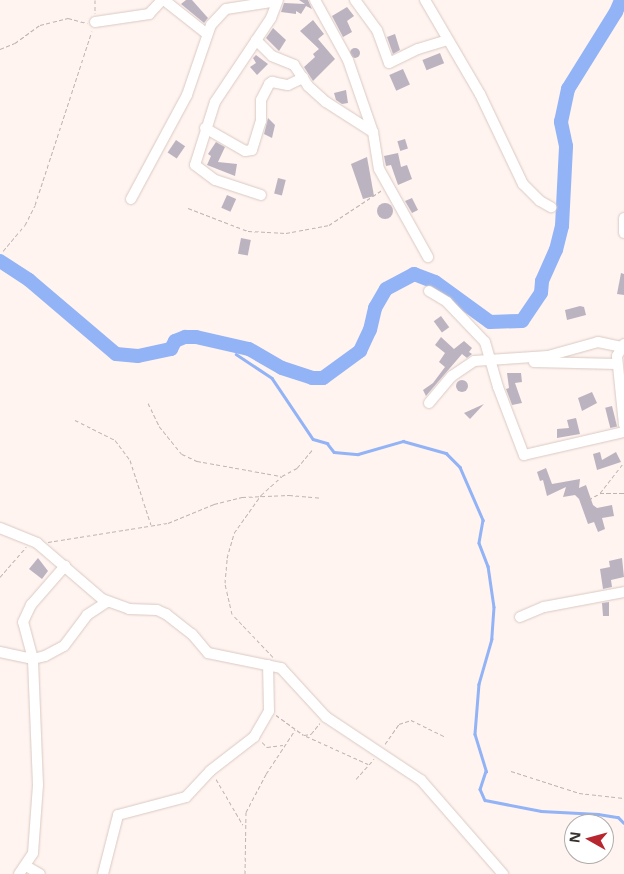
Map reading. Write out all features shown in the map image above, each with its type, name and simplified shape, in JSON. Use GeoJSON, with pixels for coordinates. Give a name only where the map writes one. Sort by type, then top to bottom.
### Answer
{"type":"FeatureCollection","features":[{"type":"Feature","properties":{"kind":"street"},"geometry":{"type":"LineString","coordinates":[[95,22],[148,14],[163,0],[207,34]]}},
{"type":"Feature","properties":{"kind":"street"},"geometry":{"type":"LineString","coordinates":[[132,198],[187,95],[207,34],[226,8],[277,0],[272,18],[215,102],[205,128],[195,165],[214,180],[261,195]]}},
{"type":"Feature","properties":{"kind":"street"},"geometry":{"type":"LineString","coordinates":[[315,0],[348,60],[373,132],[376,161],[428,257]]}},
{"type":"Feature","properties":{"kind":"street"},"geometry":{"type":"LineString","coordinates":[[355,0],[377,30],[389,63],[418,49],[448,40]]}},
{"type":"Feature","properties":{"kind":"street"},"geometry":{"type":"LineString","coordinates":[[425,0],[480,94],[523,184],[540,201],[551,206]]}},
{"type":"Feature","properties":{"kind":"street"},"geometry":{"type":"LineString","coordinates":[[256,40],[272,56],[290,62],[326,102],[373,132]]}},
{"type":"Feature","properties":{"kind":"street"},"geometry":{"type":"LineString","coordinates":[[205,128],[244,151],[252,150],[260,121],[261,100],[269,84],[272,82],[288,85],[303,78]]}},
{"type":"Feature","properties":{"kind":"street"},"geometry":{"type":"LineString","coordinates":[[624,218],[624,232]]}},
{"type":"Feature","properties":{"kind":"street"},"geometry":{"type":"LineString","coordinates":[[429,291],[447,302],[460,320],[481,336],[517,443],[525,456],[624,432]]}},
{"type":"Feature","properties":{"kind":"street"},"geometry":{"type":"LineString","coordinates":[[522,360],[548,356],[598,342],[623,345]]}},
{"type":"Feature","properties":{"kind":"street"},"geometry":{"type":"LineString","coordinates":[[623,345],[617,353],[624,425]]}},
{"type":"Feature","properties":{"kind":"street"},"geometry":{"type":"LineString","coordinates":[[429,403],[460,368],[474,361],[490,359],[522,360],[550,364],[618,364]]}},
{"type":"Feature","properties":{"kind":"street"},"geometry":{"type":"LineString","coordinates":[[0,528],[34,542],[107,602],[166,614],[192,634],[208,653],[281,668],[326,716],[421,780],[503,874]]}},
{"type":"Feature","properties":{"kind":"street"},"geometry":{"type":"LineString","coordinates":[[40,874],[23,870],[33,853],[37,832],[33,659],[24,628],[25,615],[65,566]]}},
{"type":"Feature","properties":{"kind":"street"},"geometry":{"type":"LineString","coordinates":[[520,617],[544,607],[624,592]]}},
{"type":"Feature","properties":{"kind":"street"},"geometry":{"type":"LineString","coordinates":[[0,652],[33,659],[64,646],[87,614],[107,602]]}},
{"type":"Feature","properties":{"kind":"street"},"geometry":{"type":"LineString","coordinates":[[103,874],[118,815],[186,797],[210,771],[241,750],[259,731],[268,717],[268,665]]}},
{"type":"Feature","properties":{"kind":"path"},"geometry":{"type":"LineString","coordinates":[[3,251],[24,225],[35,204],[95,22],[95,0]]}},
{"type":"Feature","properties":{"kind":"path"},"geometry":{"type":"LineString","coordinates":[[0,48],[15,43],[40,25],[68,18],[85,24],[95,22]]}},
{"type":"Feature","properties":{"kind":"path"},"geometry":{"type":"LineString","coordinates":[[188,208],[248,231],[302,232],[328,225],[389,186]]}},
{"type":"Feature","properties":{"kind":"path"},"geometry":{"type":"LineString","coordinates":[[148,403],[159,426],[182,454],[197,461],[282,476]]}},
{"type":"Feature","properties":{"kind":"path"},"geometry":{"type":"LineString","coordinates":[[75,420],[115,440],[130,460],[151,526]]}},
{"type":"Feature","properties":{"kind":"path"},"geometry":{"type":"LineString","coordinates":[[281,668],[268,650],[232,614],[225,583],[234,533],[261,495],[282,476],[296,468],[313,449]]}},
{"type":"Feature","properties":{"kind":"path"},"geometry":{"type":"LineString","coordinates":[[583,503],[600,493],[624,462]]}},
{"type":"Feature","properties":{"kind":"path"},"geometry":{"type":"LineString","coordinates":[[600,493],[624,493]]}},
{"type":"Feature","properties":{"kind":"path"},"geometry":{"type":"LineString","coordinates":[[0,577],[34,542],[168,523],[214,504],[261,495],[321,498]]}},
{"type":"Feature","properties":{"kind":"path"},"geometry":{"type":"LineString","coordinates":[[304,735],[313,732],[326,716]]}},
{"type":"Feature","properties":{"kind":"path"},"geometry":{"type":"LineString","coordinates":[[268,717],[283,717],[295,730],[304,735],[368,764]]}},
{"type":"Feature","properties":{"kind":"path"},"geometry":{"type":"LineString","coordinates":[[356,779],[368,764],[381,753],[389,736],[404,721],[416,720],[446,737]]}},
{"type":"Feature","properties":{"kind":"path"},"geometry":{"type":"LineString","coordinates":[[245,874],[244,825],[250,803],[283,745],[295,730]]}},
{"type":"Feature","properties":{"kind":"path"},"geometry":{"type":"LineString","coordinates":[[259,731],[265,746],[283,745]]}},
{"type":"Feature","properties":{"kind":"path"},"geometry":{"type":"LineString","coordinates":[[210,771],[244,825]]}},
{"type":"Feature","properties":{"kind":"path"},"geometry":{"type":"LineString","coordinates":[[511,771],[570,791],[624,798]]}},
{"type":"Feature","properties":{"kind":"building"},"geometry":{"type":"Polygon","coordinates":[[[186,0],[192,0],[208,18],[204,23],[181,4],[186,0]]]}},
{"type":"Feature","properties":{"kind":"building"},"geometry":{"type":"Polygon","coordinates":[[[299,0],[308,0],[312,9],[306,6],[301,14],[296,11],[296,14],[281,12],[284,3],[305,4],[299,0]]]}},
{"type":"Feature","properties":{"kind":"building"},"geometry":{"type":"Polygon","coordinates":[[[347,7],[354,16],[347,21],[352,32],[343,37],[332,16],[347,7]]]}},
{"type":"Feature","properties":{"kind":"building"},"geometry":{"type":"Polygon","coordinates":[[[313,20],[324,34],[318,39],[335,59],[313,81],[304,67],[315,57],[313,54],[319,49],[300,31],[313,20]]]}},
{"type":"Feature","properties":{"kind":"building"},"geometry":{"type":"Polygon","coordinates":[[[273,28],[286,40],[279,51],[266,38],[273,28]]]}},
{"type":"Feature","properties":{"kind":"building"},"geometry":{"type":"Polygon","coordinates":[[[395,34],[400,50],[393,54],[387,37],[395,34]]]}},
{"type":"Feature","properties":{"kind":"building"},"geometry":{"type":"Polygon","coordinates":[[[353,48],[357,48],[360,53],[359,57],[353,58],[350,55],[350,51],[353,48]]]}},
{"type":"Feature","properties":{"kind":"building"},"geometry":{"type":"Polygon","coordinates":[[[440,53],[444,63],[427,70],[422,60],[440,53]]]}},
{"type":"Feature","properties":{"kind":"building"},"geometry":{"type":"Polygon","coordinates":[[[256,55],[268,64],[257,75],[250,67],[256,63],[253,58],[256,55]]]}},
{"type":"Feature","properties":{"kind":"building"},"geometry":{"type":"Polygon","coordinates":[[[403,69],[410,85],[396,91],[389,75],[403,69]]]}},
{"type":"Feature","properties":{"kind":"building"},"geometry":{"type":"Polygon","coordinates":[[[346,90],[348,103],[342,104],[336,100],[334,93],[346,90]]]}},
{"type":"Feature","properties":{"kind":"building"},"geometry":{"type":"Polygon","coordinates":[[[268,118],[275,125],[272,138],[264,134],[268,118]]]}},
{"type":"Feature","properties":{"kind":"building"},"geometry":{"type":"Polygon","coordinates":[[[405,139],[408,149],[400,151],[397,141],[405,139]]]}},
{"type":"Feature","properties":{"kind":"building"},"geometry":{"type":"Polygon","coordinates":[[[176,140],[185,146],[177,159],[168,152],[176,140]]]}},
{"type":"Feature","properties":{"kind":"building"},"geometry":{"type":"Polygon","coordinates":[[[216,142],[225,147],[218,162],[237,164],[235,176],[207,165],[211,156],[208,154],[216,142]]]}},
{"type":"Feature","properties":{"kind":"building"},"geometry":{"type":"Polygon","coordinates":[[[398,153],[401,167],[407,165],[412,179],[398,185],[391,165],[386,166],[384,156],[398,153]]]}},
{"type":"Feature","properties":{"kind":"building"},"geometry":{"type":"Polygon","coordinates":[[[367,157],[374,196],[363,199],[351,164],[367,157]]]}},
{"type":"Feature","properties":{"kind":"building"},"geometry":{"type":"Polygon","coordinates":[[[278,178],[286,180],[282,195],[274,194],[278,178]]]}},
{"type":"Feature","properties":{"kind":"building"},"geometry":{"type":"Polygon","coordinates":[[[227,195],[236,199],[230,212],[221,208],[227,195]]]}},
{"type":"Feature","properties":{"kind":"building"},"geometry":{"type":"Polygon","coordinates":[[[412,198],[418,210],[412,213],[405,201],[412,198]]]}},
{"type":"Feature","properties":{"kind":"building"},"geometry":{"type":"Polygon","coordinates":[[[385,203],[393,211],[385,219],[377,211],[385,203]]]}},
{"type":"Feature","properties":{"kind":"building"},"geometry":{"type":"Polygon","coordinates":[[[241,238],[251,240],[248,256],[238,254],[241,238]]]}},
{"type":"Feature","properties":{"kind":"building"},"geometry":{"type":"Polygon","coordinates":[[[621,273],[624,274],[624,295],[617,294],[621,273]]]}},
{"type":"Feature","properties":{"kind":"building"},"geometry":{"type":"Polygon","coordinates":[[[580,306],[584,307],[586,315],[567,320],[565,310],[580,306]]]}},
{"type":"Feature","properties":{"kind":"building"},"geometry":{"type":"Polygon","coordinates":[[[441,316],[449,327],[442,333],[434,321],[441,316]]]}},
{"type":"Feature","properties":{"kind":"building"},"geometry":{"type":"Polygon","coordinates":[[[441,337],[454,349],[464,341],[472,348],[469,352],[472,354],[467,358],[462,354],[426,396],[423,390],[433,383],[445,367],[439,362],[445,353],[435,345],[441,337]]]}},
{"type":"Feature","properties":{"kind":"building"},"geometry":{"type":"Polygon","coordinates":[[[507,373],[521,373],[522,382],[515,383],[522,403],[512,405],[506,389],[509,388],[507,373]]]}},
{"type":"Feature","properties":{"kind":"building"},"geometry":{"type":"Polygon","coordinates":[[[460,380],[464,380],[468,386],[464,392],[460,392],[456,388],[456,384],[460,380]]]}},
{"type":"Feature","properties":{"kind":"building"},"geometry":{"type":"Polygon","coordinates":[[[592,392],[597,403],[582,411],[578,398],[592,392]]]}},
{"type":"Feature","properties":{"kind":"building"},"geometry":{"type":"Polygon","coordinates":[[[484,404],[470,419],[464,413],[484,404]]]}},
{"type":"Feature","properties":{"kind":"building"},"geometry":{"type":"Polygon","coordinates":[[[612,406],[617,426],[610,428],[605,408],[612,406]]]}},
{"type":"Feature","properties":{"kind":"building"},"geometry":{"type":"Polygon","coordinates":[[[576,418],[580,434],[557,438],[557,429],[569,428],[567,420],[576,418]]]}},
{"type":"Feature","properties":{"kind":"building"},"geometry":{"type":"Polygon","coordinates":[[[600,452],[602,460],[616,452],[621,462],[597,470],[593,454],[600,452]]]}},
{"type":"Feature","properties":{"kind":"building"},"geometry":{"type":"Polygon","coordinates":[[[546,468],[552,484],[580,479],[579,488],[586,485],[593,505],[597,508],[612,505],[614,516],[602,518],[605,529],[598,532],[594,522],[588,524],[579,499],[575,495],[563,497],[566,487],[547,496],[543,480],[540,481],[537,472],[546,468]]]}},
{"type":"Feature","properties":{"kind":"building"},"geometry":{"type":"Polygon","coordinates":[[[38,558],[48,571],[42,579],[29,569],[38,558]]]}},
{"type":"Feature","properties":{"kind":"building"},"geometry":{"type":"Polygon","coordinates":[[[622,558],[624,577],[611,580],[612,587],[603,589],[600,569],[610,567],[609,561],[622,558]]]}},
{"type":"Feature","properties":{"kind":"building"},"geometry":{"type":"Polygon","coordinates":[[[609,602],[609,616],[603,616],[602,603],[609,602]]]}},
{"type":"Feature","properties":{"kind":"waterway"},"geometry":{"type":"LineString","coordinates":[[0,261],[29,280],[116,354],[138,356],[171,349],[175,341],[185,337],[196,337],[249,349],[282,368],[312,378],[323,378],[360,351],[370,330],[375,308],[386,289],[414,274],[435,282],[490,322],[522,321],[541,293],[542,281],[556,250],[562,226],[566,146],[561,122],[568,89],[616,12],[621,0]]}},
{"type":"Feature","properties":{"kind":"waterway"},"geometry":{"type":"LineString","coordinates":[[236,354],[272,378],[313,439],[327,443],[334,452],[358,454],[403,441],[446,453],[460,467],[483,520],[479,543],[488,566],[494,607],[492,639],[479,684],[475,734],[486,771],[480,789],[485,800],[541,811],[618,817],[624,823]]}}]}
